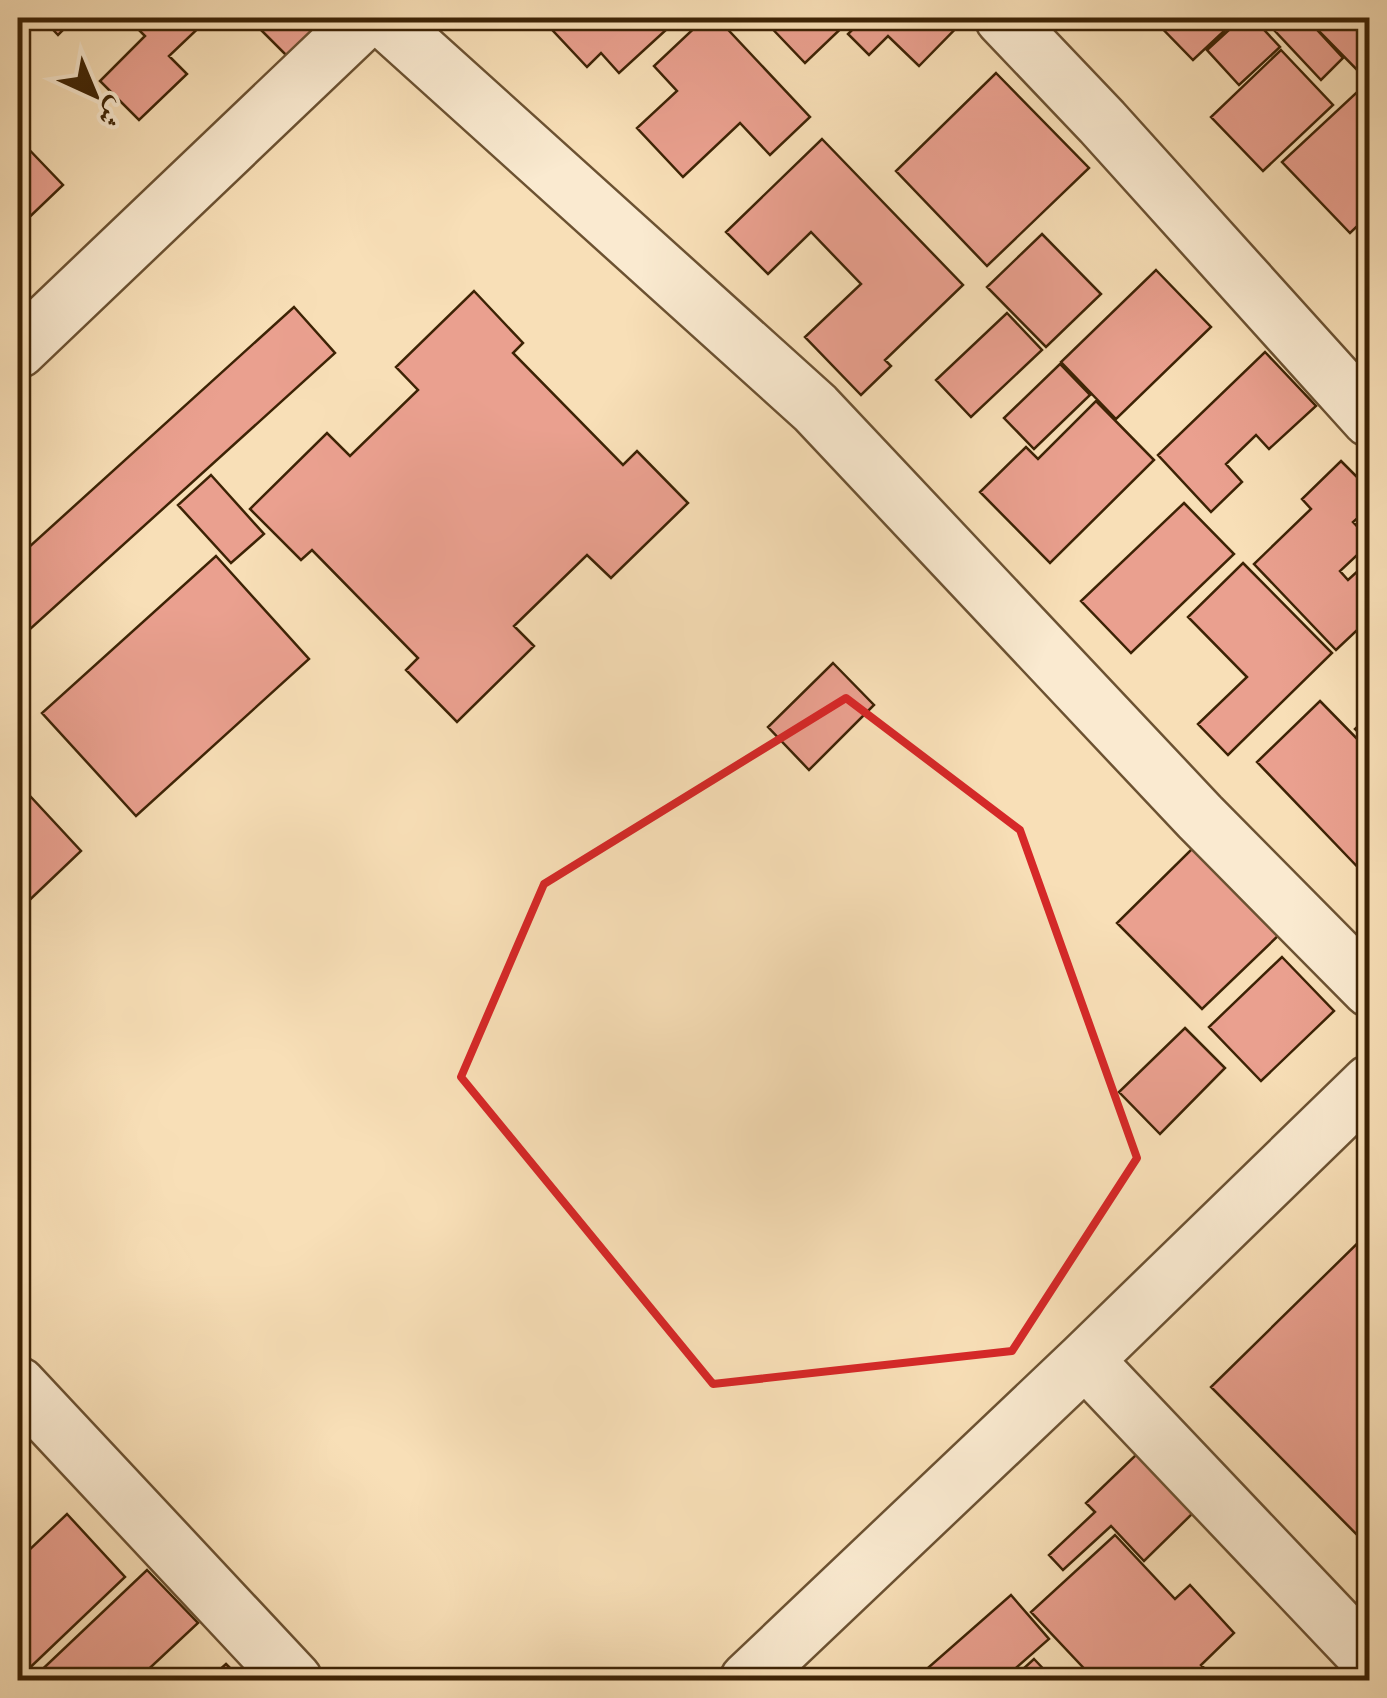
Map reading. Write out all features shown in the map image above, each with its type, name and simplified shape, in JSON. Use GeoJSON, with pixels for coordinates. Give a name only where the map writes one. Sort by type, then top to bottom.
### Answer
{"type":"FeatureCollection","features":[{"type":"Feature","properties":{"kind":"street"},"geometry":{"type":"LineString","coordinates":[[18,350],[366,18]]}},
{"type":"Feature","properties":{"kind":"street"},"geometry":{"type":"LineString","coordinates":[[383,18],[816,408],[1200,817],[1370,989]]}},
{"type":"Feature","properties":{"kind":"street"},"geometry":{"type":"LineString","coordinates":[[1003,18],[1370,419]]}},
{"type":"Feature","properties":{"kind":"street"},"geometry":{"type":"LineString","coordinates":[[748,1680],[1370,1083]]}},
{"type":"Feature","properties":{"kind":"street"},"geometry":{"type":"LineString","coordinates":[[1085,1360],[1370,1660]]}},
{"type":"Feature","properties":{"kind":"street"},"geometry":{"type":"LineString","coordinates":[[18,1385],[294,1680]]}},
{"type":"Feature","properties":{"kind":"highlighted area"},"geometry":{"type":"Polygon","coordinates":[[[846,698],[1020,830],[1137,1158],[1012,1351],[713,1384],[461,1077],[544,884],[846,698]]]}},
{"type":"Feature","properties":{"kind":"building"},"geometry":{"type":"Polygon","coordinates":[[[42,18],[75,18],[58,35],[42,18]]]}},
{"type":"Feature","properties":{"kind":"building"},"geometry":{"type":"Polygon","coordinates":[[[127,18],[209,18],[169,56],[187,74],[139,120],[100,81],[145,36],[127,18]]]}},
{"type":"Feature","properties":{"kind":"building"},"geometry":{"type":"Polygon","coordinates":[[[266,18],[343,18],[295,64],[257,26],[266,18]]]}},
{"type":"Feature","properties":{"kind":"building"},"geometry":{"type":"Polygon","coordinates":[[[544,18],[679,18],[619,73],[601,53],[587,67],[544,18]]]}},
{"type":"Feature","properties":{"kind":"building"},"geometry":{"type":"Polygon","coordinates":[[[705,18],[717,18],[810,117],[770,155],[740,123],[683,177],[637,128],[677,91],[654,66],[705,18]]]}},
{"type":"Feature","properties":{"kind":"building"},"geometry":{"type":"Polygon","coordinates":[[[762,18],[852,18],[805,63],[762,18]]]}},
{"type":"Feature","properties":{"kind":"building"},"geometry":{"type":"Polygon","coordinates":[[[864,18],[965,19],[919,66],[888,36],[869,55],[848,34],[864,18]]]}},
{"type":"Feature","properties":{"kind":"building"},"geometry":{"type":"Polygon","coordinates":[[[1152,18],[1238,18],[1193,60],[1152,18]]]}},
{"type":"Feature","properties":{"kind":"building"},"geometry":{"type":"Polygon","coordinates":[[[1242,18],[1253,18],[1280,47],[1239,85],[1207,50],[1242,18]]]}},
{"type":"Feature","properties":{"kind":"building"},"geometry":{"type":"Polygon","coordinates":[[[1289,18],[1306,18],[1343,58],[1321,80],[1275,31],[1289,18]]]}},
{"type":"Feature","properties":{"kind":"building"},"geometry":{"type":"Polygon","coordinates":[[[1306,18],[1358,18],[1370,30],[1370,71],[1364,77],[1306,18]]]}},
{"type":"Feature","properties":{"kind":"building"},"geometry":{"type":"Polygon","coordinates":[[[1281,50],[1333,105],[1263,171],[1211,117],[1281,50]]]}},
{"type":"Feature","properties":{"kind":"building"},"geometry":{"type":"Polygon","coordinates":[[[996,73],[1089,168],[987,266],[896,171],[996,73]]]}},
{"type":"Feature","properties":{"kind":"building"},"geometry":{"type":"Polygon","coordinates":[[[1370,80],[1370,214],[1350,233],[1282,162],[1370,80]]]}},
{"type":"Feature","properties":{"kind":"building"},"geometry":{"type":"Polygon","coordinates":[[[18,138],[63,185],[18,228],[18,138]]]}},
{"type":"Feature","properties":{"kind":"building"},"geometry":{"type":"Polygon","coordinates":[[[822,139],[963,285],[885,360],[891,366],[861,395],[805,337],[861,284],[811,232],[768,274],[726,232],[822,139]]]}},
{"type":"Feature","properties":{"kind":"building"},"geometry":{"type":"Polygon","coordinates":[[[1042,234],[1101,294],[1046,347],[987,287],[1042,234]]]}},
{"type":"Feature","properties":{"kind":"building"},"geometry":{"type":"Polygon","coordinates":[[[1156,270],[1211,327],[1116,419],[1061,362],[1156,270]]]}},
{"type":"Feature","properties":{"kind":"building"},"geometry":{"type":"Polygon","coordinates":[[[474,291],[523,343],[513,353],[623,465],[637,451],[688,503],[611,578],[587,555],[514,626],[534,646],[457,722],[406,670],[418,658],[312,550],[301,560],[250,509],[327,433],[350,456],[418,390],[396,367],[474,291]]]}},
{"type":"Feature","properties":{"kind":"building"},"geometry":{"type":"Polygon","coordinates":[[[294,307],[335,353],[18,640],[18,557],[294,307]]]}},
{"type":"Feature","properties":{"kind":"building"},"geometry":{"type":"Polygon","coordinates":[[[1007,313],[1042,350],[971,417],[936,380],[1007,313]]]}},
{"type":"Feature","properties":{"kind":"building"},"geometry":{"type":"Polygon","coordinates":[[[1265,352],[1316,406],[1269,449],[1256,435],[1226,464],[1242,482],[1211,512],[1158,455],[1265,352]]]}},
{"type":"Feature","properties":{"kind":"building"},"geometry":{"type":"Polygon","coordinates":[[[1060,364],[1090,395],[1034,449],[1004,418],[1060,364]]]}},
{"type":"Feature","properties":{"kind":"building"},"geometry":{"type":"Polygon","coordinates":[[[1096,401],[1154,460],[1050,563],[980,492],[1026,447],[1038,459],[1096,401]]]}},
{"type":"Feature","properties":{"kind":"building"},"geometry":{"type":"Polygon","coordinates":[[[1341,461],[1370,490],[1370,507],[1353,522],[1370,543],[1340,571],[1348,580],[1360,569],[1370,580],[1370,618],[1336,650],[1254,564],[1311,509],[1302,499],[1341,461]]]}},
{"type":"Feature","properties":{"kind":"building"},"geometry":{"type":"Polygon","coordinates":[[[211,475],[264,534],[231,563],[178,505],[211,475]]]}},
{"type":"Feature","properties":{"kind":"building"},"geometry":{"type":"Polygon","coordinates":[[[1184,503],[1234,554],[1131,653],[1081,601],[1184,503]]]}},
{"type":"Feature","properties":{"kind":"building"},"geometry":{"type":"Polygon","coordinates":[[[216,556],[309,659],[136,816],[42,713],[216,556]]]}},
{"type":"Feature","properties":{"kind":"building"},"geometry":{"type":"Polygon","coordinates":[[[1243,563],[1332,653],[1228,755],[1198,724],[1247,677],[1188,617],[1243,563]]]}},
{"type":"Feature","properties":{"kind":"building"},"geometry":{"type":"Polygon","coordinates":[[[833,663],[874,705],[809,770],[768,727],[833,663]]]}},
{"type":"Feature","properties":{"kind":"building"},"geometry":{"type":"Polygon","coordinates":[[[1320,701],[1370,752],[1370,880],[1257,762],[1320,701]]]}},
{"type":"Feature","properties":{"kind":"building"},"geometry":{"type":"Polygon","coordinates":[[[1370,715],[1370,744],[1355,729],[1370,715]]]}},
{"type":"Feature","properties":{"kind":"building"},"geometry":{"type":"Polygon","coordinates":[[[18,783],[81,851],[18,911],[18,783]]]}},
{"type":"Feature","properties":{"kind":"building"},"geometry":{"type":"Polygon","coordinates":[[[1196,845],[1281,933],[1202,1009],[1117,923],[1196,845]]]}},
{"type":"Feature","properties":{"kind":"building"},"geometry":{"type":"Polygon","coordinates":[[[1282,957],[1334,1011],[1261,1081],[1209,1027],[1282,957]]]}},
{"type":"Feature","properties":{"kind":"building"},"geometry":{"type":"Polygon","coordinates":[[[1185,1028],[1225,1068],[1160,1134],[1119,1092],[1185,1028]]]}},
{"type":"Feature","properties":{"kind":"building"},"geometry":{"type":"Polygon","coordinates":[[[1370,1231],[1370,1548],[1211,1387],[1370,1231]]]}},
{"type":"Feature","properties":{"kind":"building"},"geometry":{"type":"Polygon","coordinates":[[[1139,1452],[1194,1512],[1144,1561],[1111,1526],[1063,1570],[1049,1555],[1095,1512],[1086,1503],[1139,1452]]]}},
{"type":"Feature","properties":{"kind":"building"},"geometry":{"type":"Polygon","coordinates":[[[67,1514],[125,1577],[18,1679],[18,1548],[24,1555],[67,1514]]]}},
{"type":"Feature","properties":{"kind":"building"},"geometry":{"type":"Polygon","coordinates":[[[1115,1535],[1175,1599],[1190,1585],[1234,1633],[1201,1665],[1216,1680],[1095,1680],[1031,1612],[1115,1535]]]}},
{"type":"Feature","properties":{"kind":"building"},"geometry":{"type":"Polygon","coordinates":[[[147,1570],[198,1623],[137,1680],[31,1680],[147,1570]]]}},
{"type":"Feature","properties":{"kind":"building"},"geometry":{"type":"Polygon","coordinates":[[[1011,1595],[1049,1639],[1002,1680],[927,1680],[921,1674],[1011,1595]]]}},
{"type":"Feature","properties":{"kind":"building"},"geometry":{"type":"Polygon","coordinates":[[[1034,1659],[1054,1680],[1011,1680],[1034,1659]]]}},
{"type":"Feature","properties":{"kind":"building"},"geometry":{"type":"Polygon","coordinates":[[[226,1664],[242,1680],[208,1680],[226,1664]]]}}]}
